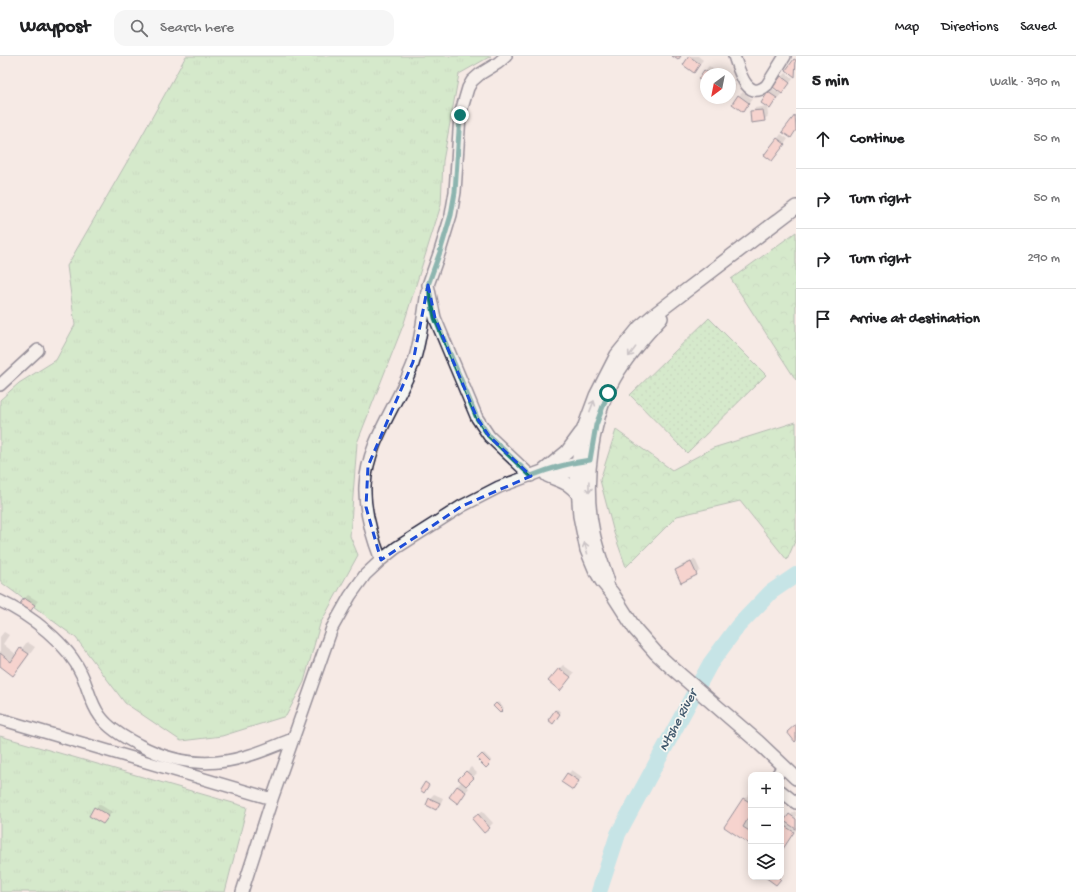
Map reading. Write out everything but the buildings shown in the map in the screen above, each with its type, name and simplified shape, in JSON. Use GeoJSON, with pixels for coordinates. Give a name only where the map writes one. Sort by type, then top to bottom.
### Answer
{"type":"FeatureCollection","features":[{"type":"Feature","properties":{"kind":"street"},"geometry":{"type":"LineString","coordinates":[[381,560],[375,545],[366,507],[365,486],[368,466],[376,442],[405,384],[413,362],[420,333],[428,285],[451,215],[455,192],[460,115],[468,88],[472,80],[506,56]]}},
{"type":"Feature","properties":{"kind":"street"},"geometry":{"type":"LineString","coordinates":[[734,56],[745,83],[750,89],[756,90],[764,88],[785,56]]}},
{"type":"Feature","properties":{"kind":"street"},"geometry":{"type":"LineString","coordinates":[[539,474],[567,452],[583,431],[596,396],[617,355],[640,327],[796,207]]}},
{"type":"Feature","properties":{"kind":"street"},"geometry":{"type":"LineString","coordinates":[[428,285],[435,318],[477,418],[489,436],[539,474],[563,481],[572,487],[579,495]]}},
{"type":"Feature","properties":{"kind":"street"},"geometry":{"type":"LineString","coordinates":[[612,593],[593,533],[583,466],[601,408],[618,371],[644,338],[685,291]]}},
{"type":"Feature","properties":{"kind":"street"},"geometry":{"type":"LineString","coordinates":[[0,385],[38,350]]}},
{"type":"Feature","properties":{"kind":"street"},"geometry":{"type":"LineString","coordinates":[[583,431],[583,466],[579,495],[580,516],[587,550],[598,575],[612,593],[635,629],[670,666],[758,742],[780,771],[796,778]]}},
{"type":"Feature","properties":{"kind":"street"},"geometry":{"type":"LineString","coordinates":[[242,892],[292,739],[332,628],[350,596],[365,575],[396,548],[462,506],[499,487],[539,474],[583,466]]}},
{"type":"Feature","properties":{"kind":"street"},"geometry":{"type":"LineString","coordinates":[[0,601],[9,605],[30,619],[65,648],[81,673],[100,716],[109,726],[130,741],[153,753],[174,759],[200,763],[222,762],[247,756],[292,739]]}},
{"type":"Feature","properties":{"kind":"street"},"geometry":{"type":"LineString","coordinates":[[0,719],[272,799]]}},
{"type":"Feature","properties":{"kind":"street"},"geometry":{"type":"LineString","coordinates":[[784,793],[796,803]]}},
{"type":"Feature","properties":{"kind":"highlighted area"},"geometry":{"type":"Polygon","coordinates":[[[428,285],[435,318],[477,418],[489,436],[531,476],[462,506],[381,560],[366,507],[368,466],[413,362],[428,285]]]}},
{"type":"Feature","properties":{"kind":"green space"},"geometry":{"type":"Polygon","coordinates":[[[186,56],[491,56],[459,74],[443,161],[441,205],[404,323],[357,443],[350,536],[358,555],[320,624],[304,682],[286,716],[222,736],[181,741],[125,703],[76,638],[0,580],[0,400],[19,383],[56,360],[75,325],[67,266],[186,56]]]}},
{"type":"Feature","properties":{"kind":"green space"},"geometry":{"type":"Polygon","coordinates":[[[796,232],[796,380],[731,279],[796,232]]]}},
{"type":"Feature","properties":{"kind":"green space"},"geometry":{"type":"Polygon","coordinates":[[[709,318],[766,375],[687,453],[630,395],[709,318]]]}},
{"type":"Feature","properties":{"kind":"green space"},"geometry":{"type":"Polygon","coordinates":[[[796,422],[796,539],[787,560],[740,501],[677,516],[626,567],[614,533],[600,480],[616,430],[672,470],[713,448],[796,422]]]}},
{"type":"Feature","properties":{"kind":"green space"},"geometry":{"type":"Polygon","coordinates":[[[0,736],[247,807],[225,892],[0,892],[0,736]]]}},
{"type":"Feature","properties":{"kind":"waterway","name":"Ntshe River"},"geometry":{"type":"LineString","coordinates":[[599,892],[618,834],[710,664],[738,626],[771,592],[796,575]]}},
{"type":"Feature","properties":{"kind":"route"},"geometry":{"type":"LineString","coordinates":[[460,115],[455,192],[451,215],[428,285],[435,318],[477,418],[489,436],[531,476],[557,466],[590,460],[596,425],[601,408],[608,393]]}}]}
